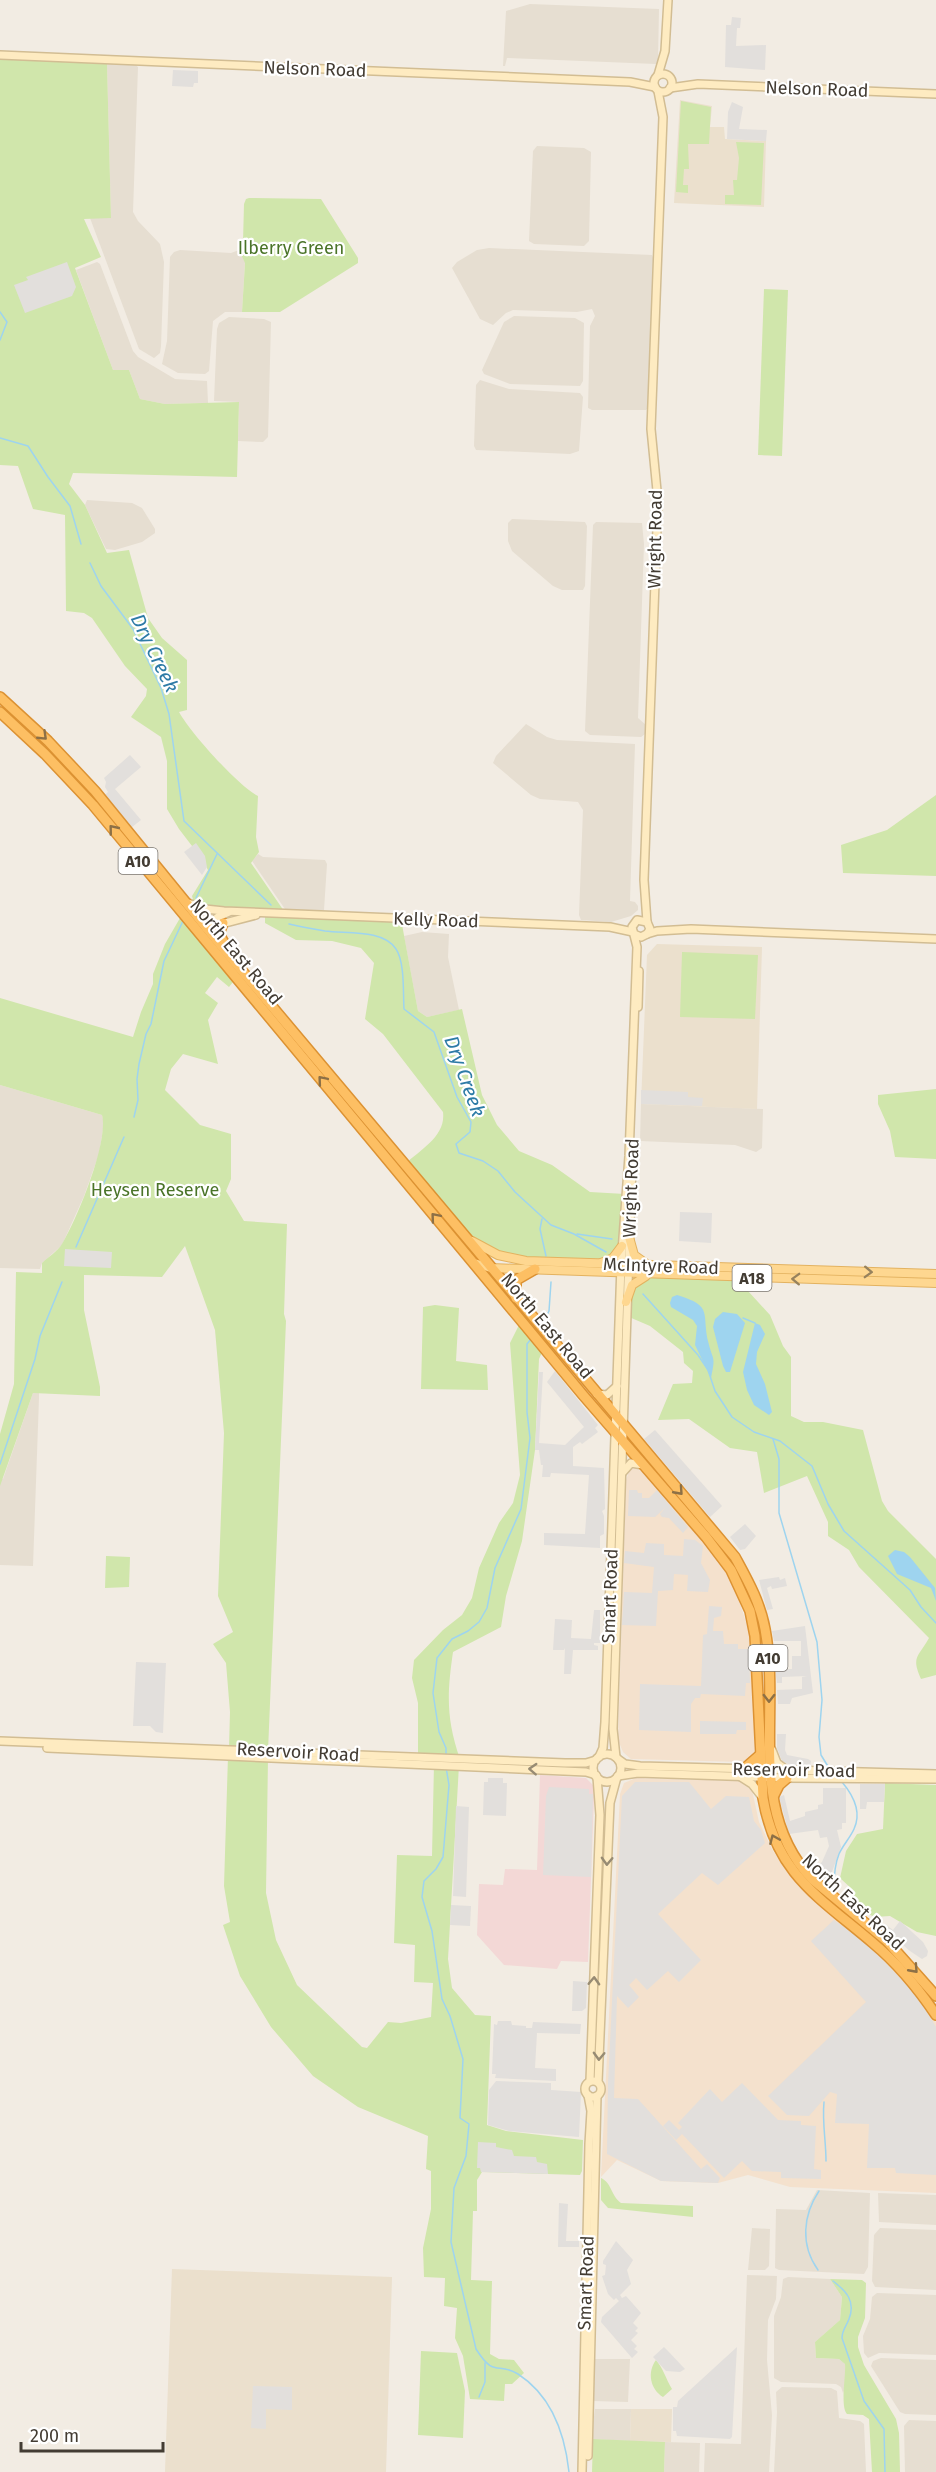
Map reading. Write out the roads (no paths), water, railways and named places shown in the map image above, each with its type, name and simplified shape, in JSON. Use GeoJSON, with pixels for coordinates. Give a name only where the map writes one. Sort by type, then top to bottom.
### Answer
{"type":"FeatureCollection","features":[{"type":"Feature","properties":{"kind":"highway","name":"North East Road"},"geometry":{"type":"LineString","coordinates":[[0,697],[48,741],[88,783],[206,928],[595,1393],[720,1537],[736,1569],[750,1611],[756,1646],[760,1755],[766,1774]]}},
{"type":"Feature","properties":{"kind":"highway","name":"North East Road"},"geometry":{"type":"LineString","coordinates":[[0,712],[87,798],[615,1434],[709,1540],[748,1580],[757,1597],[765,1630],[768,1656],[769,1739],[766,1774],[768,1799],[780,1828],[794,1856],[834,1907],[898,1966],[936,2015]]}},
{"type":"Feature","properties":{"kind":"highway"},"geometry":{"type":"LineString","coordinates":[[73,783],[88,783],[87,798]]}},
{"type":"Feature","properties":{"kind":"highway"},"geometry":{"type":"LineString","coordinates":[[190,923],[206,928],[209,947]]}},
{"type":"Feature","properties":{"kind":"highway"},"geometry":{"type":"LineString","coordinates":[[223,923],[219,934],[227,953]]}},
{"type":"Feature","properties":{"kind":"highway"},"geometry":{"type":"LineString","coordinates":[[280,1030],[294,1031],[292,1045]]}},
{"type":"Feature","properties":{"kind":"highway"},"geometry":{"type":"LineString","coordinates":[[350,1098],[351,1115],[365,1116]]}},
{"type":"Feature","properties":{"kind":"highway"},"geometry":{"type":"LineString","coordinates":[[516,1298],[516,1280],[535,1269]]}},
{"type":"Feature","properties":{"kind":"highway"},"geometry":{"type":"LineString","coordinates":[[748,1580],[754,1608],[750,1611]]}},
{"type":"Feature","properties":{"kind":"highway"},"geometry":{"type":"LineString","coordinates":[[742,1773],[760,1755]]}},
{"type":"Feature","properties":{"kind":"highway"},"geometry":{"type":"LineString","coordinates":[[768,1799],[788,1774]]}},
{"type":"Feature","properties":{"kind":"highway","name":"North East Road"},"geometry":{"type":"LineString","coordinates":[[834,1907],[900,1953],[936,1996]]}},
{"type":"Feature","properties":{"kind":"main road"},"geometry":{"type":"LineString","coordinates":[[665,51],[654,82],[657,89],[669,89],[670,77],[665,51],[668,0]]}},
{"type":"Feature","properties":{"kind":"main road","name":"Nelson Road"},"geometry":{"type":"LineString","coordinates":[[0,55],[630,82],[657,89]]}},
{"type":"Feature","properties":{"kind":"main road"},"geometry":{"type":"LineString","coordinates":[[657,76],[664,74],[670,77]]}},
{"type":"Feature","properties":{"kind":"main road","name":"Nelson Road"},"geometry":{"type":"LineString","coordinates":[[630,82],[657,76]]}},
{"type":"Feature","properties":{"kind":"main road","name":"Nelson Road"},"geometry":{"type":"LineString","coordinates":[[670,77],[698,84],[936,94]]}},
{"type":"Feature","properties":{"kind":"main road","name":"Nelson Road"},"geometry":{"type":"LineString","coordinates":[[669,89],[698,84]]}},
{"type":"Feature","properties":{"kind":"main road","name":"Wright Road"},"geometry":{"type":"LineString","coordinates":[[657,89],[663,117]]}},
{"type":"Feature","properties":{"kind":"main road","name":"Wright Road"},"geometry":{"type":"LineString","coordinates":[[648,922],[644,889],[658,515],[651,429],[663,117],[669,89]]}},
{"type":"Feature","properties":{"kind":"main road","name":"Wright Road"},"geometry":{"type":"LineString","coordinates":[[636,921],[644,889]]}},
{"type":"Feature","properties":{"kind":"main road","name":"Kelly Road"},"geometry":{"type":"LineString","coordinates":[[183,900],[205,909],[610,927],[633,933]]}},
{"type":"Feature","properties":{"kind":"main road"},"geometry":{"type":"LineString","coordinates":[[206,928],[218,917],[234,911]]}},
{"type":"Feature","properties":{"kind":"main road","name":"Kelly Road"},"geometry":{"type":"LineString","coordinates":[[206,928],[262,913]]}},
{"type":"Feature","properties":{"kind":"main road"},"geometry":{"type":"LineString","coordinates":[[677,930],[636,921],[632,927],[633,933],[639,937],[677,930],[936,939]]}},
{"type":"Feature","properties":{"kind":"main road","name":"Kelly Road"},"geometry":{"type":"LineString","coordinates":[[610,927],[636,921]]}},
{"type":"Feature","properties":{"kind":"main road"},"geometry":{"type":"LineString","coordinates":[[646,935],[650,928],[648,922]]}},
{"type":"Feature","properties":{"kind":"main road","name":"Wright Road"},"geometry":{"type":"LineString","coordinates":[[622,1442],[626,1302],[622,1246],[629,1156],[637,947],[633,933]]}},
{"type":"Feature","properties":{"kind":"main road","name":"Wright Road"},"geometry":{"type":"LineString","coordinates":[[615,1434],[624,1269],[629,1238],[639,972],[641,948],[646,935]]}},
{"type":"Feature","properties":{"kind":"main road","name":"McIntyre Road"},"geometry":{"type":"LineString","coordinates":[[464,1235],[489,1251],[517,1260],[597,1264],[624,1269]]}},
{"type":"Feature","properties":{"kind":"main road"},"geometry":{"type":"LineString","coordinates":[[626,1302],[632,1284],[650,1270],[636,1257],[629,1238]]}},
{"type":"Feature","properties":{"kind":"main road"},"geometry":{"type":"LineString","coordinates":[[597,1264],[613,1258],[622,1246]]}},
{"type":"Feature","properties":{"kind":"main road","name":"McIntyre Road"},"geometry":{"type":"LineString","coordinates":[[473,1262],[491,1268],[624,1269],[936,1283]]}},
{"type":"Feature","properties":{"kind":"main road","name":"McIntyre Road"},"geometry":{"type":"LineString","coordinates":[[650,1270],[936,1274]]}},
{"type":"Feature","properties":{"kind":"main road"},"geometry":{"type":"LineString","coordinates":[[595,1393],[607,1395],[617,1386]]}},
{"type":"Feature","properties":{"kind":"main road","name":"Smart Road"},"geometry":{"type":"LineString","coordinates":[[598,1758],[603,1748],[605,1722],[615,1434]]}},
{"type":"Feature","properties":{"kind":"main road","name":"Smart Road"},"geometry":{"type":"LineString","coordinates":[[617,1758],[612,1735],[622,1442]]}},
{"type":"Feature","properties":{"kind":"main road"},"geometry":{"type":"LineString","coordinates":[[622,1473],[631,1463],[643,1465]]}},
{"type":"Feature","properties":{"kind":"main road"},"geometry":{"type":"LineString","coordinates":[[769,1739],[775,1760],[788,1774]]}},
{"type":"Feature","properties":{"kind":"main road","name":"Reservoir Road"},"geometry":{"type":"LineString","coordinates":[[0,1741],[445,1762],[586,1772],[596,1776]]}},
{"type":"Feature","properties":{"kind":"main road","name":"Reservoir Road"},"geometry":{"type":"LineString","coordinates":[[0,1746],[53,1745]]}},
{"type":"Feature","properties":{"kind":"main road"},"geometry":{"type":"LineString","coordinates":[[609,1754],[617,1758],[621,1767],[610,1803],[594,2081],[600,1815],[593,1767],[598,1758],[609,1754]]}},
{"type":"Feature","properties":{"kind":"main road","name":"Reservoir Road"},"geometry":{"type":"LineString","coordinates":[[445,1762],[586,1763],[598,1758]]}},
{"type":"Feature","properties":{"kind":"main road","name":"Reservoir Road"},"geometry":{"type":"LineString","coordinates":[[617,1758],[635,1766],[742,1773],[936,1774]]}},
{"type":"Feature","properties":{"kind":"main road","name":"Reservoir Road"},"geometry":{"type":"LineString","coordinates":[[618,1777],[638,1773],[742,1773]]}},
{"type":"Feature","properties":{"kind":"main road"},"geometry":{"type":"LineString","coordinates":[[742,1773],[768,1799]]}},
{"type":"Feature","properties":{"kind":"main road","name":"Reservoir Road"},"geometry":{"type":"LineString","coordinates":[[788,1774],[936,1779]]}},
{"type":"Feature","properties":{"kind":"main road"},"geometry":{"type":"LineString","coordinates":[[596,1776],[608,1782],[618,1777]]}},
{"type":"Feature","properties":{"kind":"main road","name":"Smart Road"},"geometry":{"type":"LineString","coordinates":[[587,2472],[593,2132],[597,2096],[602,2089],[594,2081],[585,2089],[591,2111],[593,2132]]}},
{"type":"Feature","properties":{"kind":"main road"},"geometry":{"type":"LineString","coordinates":[[588,2095],[597,2096]]}},
{"type":"Feature","properties":{"kind":"main road","name":"Smart Road"},"geometry":{"type":"LineString","coordinates":[[582,2472],[592,2176]]}},
{"type":"Feature","properties":{"kind":"water"},"geometry":{"type":"Polygon","coordinates":[[[677,1295],[696,1303],[704,1311],[713,1359],[711,1378],[695,1345],[697,1326],[693,1320],[671,1307],[672,1297],[677,1295]]]}},
{"type":"Feature","properties":{"kind":"water"},"geometry":{"type":"Polygon","coordinates":[[[723,1312],[737,1314],[745,1323],[730,1372],[726,1372],[723,1366],[713,1327],[715,1319],[723,1312]]]}},
{"type":"Feature","properties":{"kind":"water"},"geometry":{"type":"Polygon","coordinates":[[[755,1323],[760,1325],[765,1334],[757,1352],[756,1364],[765,1384],[772,1412],[769,1415],[754,1405],[747,1390],[743,1372],[755,1323]]]}},
{"type":"Feature","properties":{"kind":"water"},"geometry":{"type":"Polygon","coordinates":[[[895,1550],[904,1552],[910,1557],[935,1588],[936,1601],[931,1588],[897,1574],[888,1556],[895,1550]]]}},
{"type":"Feature","properties":{"kind":"waterway","name":"Dry Creek"},"geometry":{"type":"LineString","coordinates":[[0,312],[7,322],[0,340]]}},
{"type":"Feature","properties":{"kind":"waterway","name":"Dry Creek"},"geometry":{"type":"LineString","coordinates":[[0,438],[28,446],[70,506],[81,544]]}},
{"type":"Feature","properties":{"kind":"waterway","name":"Dry Creek"},"geometry":{"type":"LineString","coordinates":[[90,563],[101,586],[133,629],[161,688],[169,714],[184,821],[271,905]]}},
{"type":"Feature","properties":{"kind":"waterway"},"geometry":{"type":"LineString","coordinates":[[196,898],[217,854]]}},
{"type":"Feature","properties":{"kind":"waterway"},"geometry":{"type":"LineString","coordinates":[[134,1117],[138,1100],[139,1064],[146,1034],[151,1024],[164,961],[183,921]]}},
{"type":"Feature","properties":{"kind":"waterway","name":"Dry Creek"},"geometry":{"type":"LineString","coordinates":[[289,924],[325,931],[373,935],[382,938],[396,949],[401,962],[404,1009],[434,1032],[457,1097],[471,1122],[470,1132],[456,1144],[459,1153],[483,1161],[498,1171],[515,1192],[551,1225],[574,1234],[606,1252]]}},
{"type":"Feature","properties":{"kind":"waterway"},"geometry":{"type":"LineString","coordinates":[[76,1247],[124,1137]]}},
{"type":"Feature","properties":{"kind":"waterway"},"geometry":{"type":"LineString","coordinates":[[542,1219],[540,1229],[546,1256]]}},
{"type":"Feature","properties":{"kind":"waterway"},"geometry":{"type":"LineString","coordinates":[[577,1234],[612,1239]]}},
{"type":"Feature","properties":{"kind":"waterway"},"geometry":{"type":"LineString","coordinates":[[0,1464],[35,1359],[40,1336],[62,1282]]}},
{"type":"Feature","properties":{"kind":"waterway"},"geometry":{"type":"LineString","coordinates":[[543,1323],[549,1311],[551,1282]]}},
{"type":"Feature","properties":{"kind":"waterway","name":"Dry Creek"},"geometry":{"type":"LineString","coordinates":[[643,1294],[698,1355],[708,1370],[715,1391],[732,1417],[754,1432],[780,1441],[812,1466],[828,1504],[844,1531],[910,1590],[921,1607],[936,1623]]}},
{"type":"Feature","properties":{"kind":"waterway"},"geometry":{"type":"LineString","coordinates":[[743,1318],[755,1323]]}},
{"type":"Feature","properties":{"kind":"waterway"},"geometry":{"type":"LineString","coordinates":[[446,1756],[446,1748],[439,1732],[433,1693],[437,1658],[452,1639],[479,1622],[487,1608],[495,1568],[521,1509],[530,1438],[527,1412],[527,1344],[531,1339]]}},
{"type":"Feature","properties":{"kind":"waterway"},"geometry":{"type":"LineString","coordinates":[[773,1439],[779,1459],[779,1513],[817,1642],[822,1700],[819,1737],[821,1755],[829,1768]]}},
{"type":"Feature","properties":{"kind":"waterway"},"geometry":{"type":"LineString","coordinates":[[446,1767],[449,1785],[443,1857],[436,1869],[424,1881],[422,1897],[432,1931],[442,1999],[450,2016],[463,2059],[460,2118],[469,2124],[466,2156],[454,2188],[451,2242],[476,2349],[492,2367],[511,2370],[540,2393],[555,2417],[564,2444],[569,2472]]}},
{"type":"Feature","properties":{"kind":"waterway"},"geometry":{"type":"LineString","coordinates":[[834,1887],[838,1858],[854,1829],[857,1816],[853,1798],[842,1782]]}},
{"type":"Feature","properties":{"kind":"waterway"},"geometry":{"type":"LineString","coordinates":[[824,2102],[826,2161]]}},
{"type":"Feature","properties":{"kind":"waterway"},"geometry":{"type":"LineString","coordinates":[[818,2270],[808,2250],[806,2230],[810,2210],[819,2191]]}},
{"type":"Feature","properties":{"kind":"waterway"},"geometry":{"type":"LineString","coordinates":[[833,2281],[849,2297],[851,2313],[842,2338],[864,2401],[884,2429],[885,2472]]}},
{"type":"Feature","properties":{"kind":"waterway"},"geometry":{"type":"LineString","coordinates":[[479,2397],[485,2382],[485,2363]]}},
{"type":"Feature","properties":{"kind":"park label","name":"Ilberry Green"},"geometry":{"type":"Point","coordinates":[291,248]}},
{"type":"Feature","properties":{"kind":"park label","name":"Heysen Reserve"},"geometry":{"type":"Point","coordinates":[155,1190]}}]}
